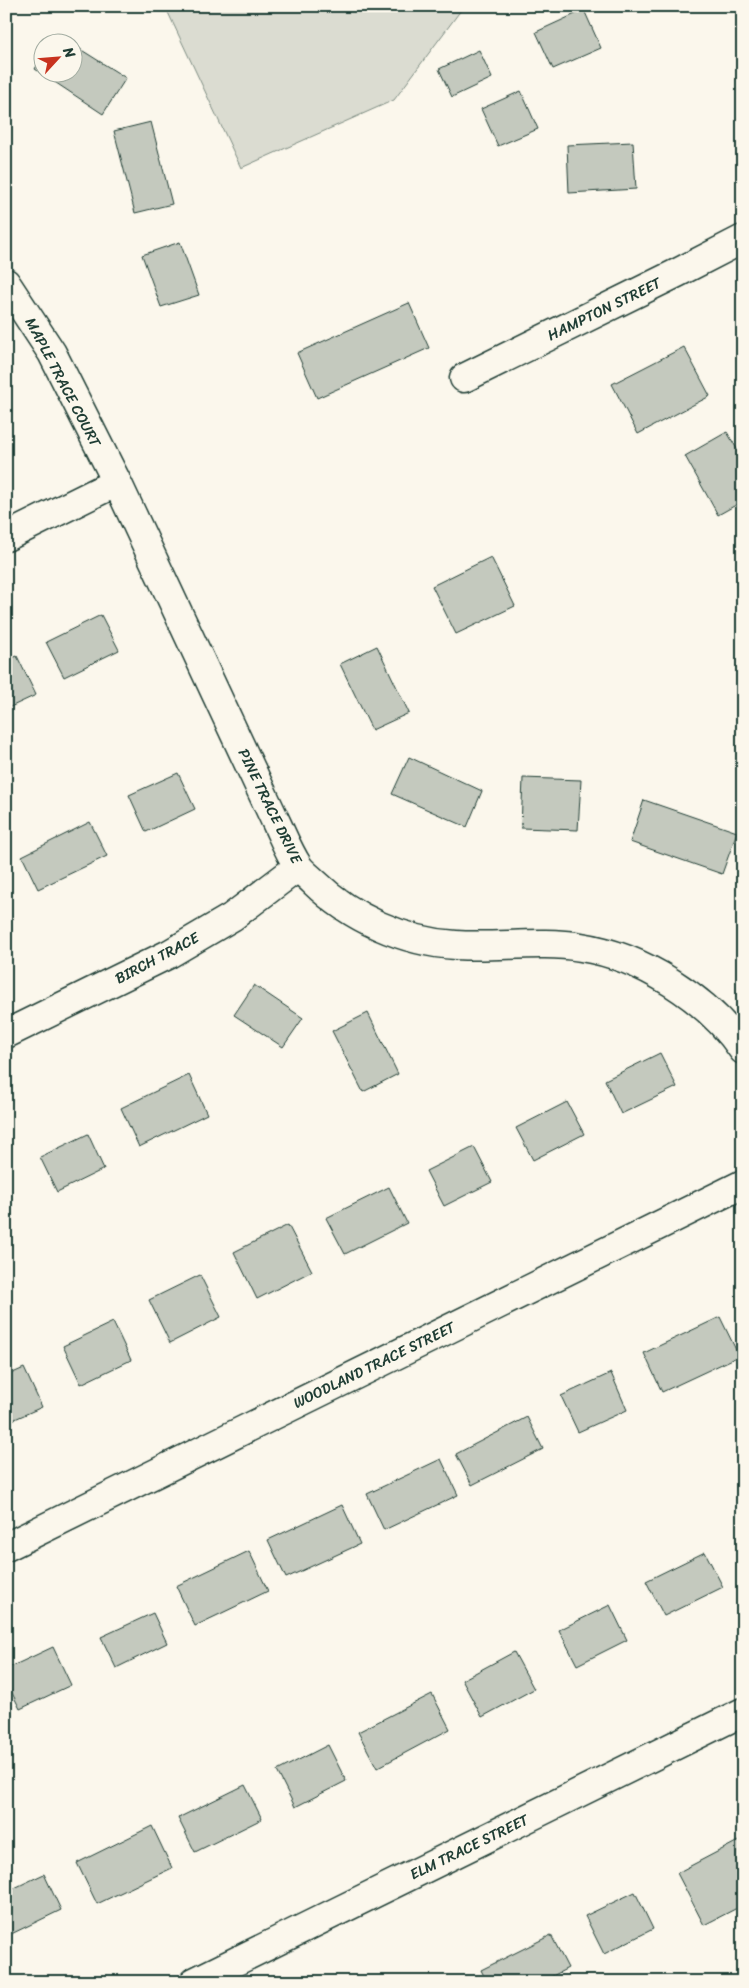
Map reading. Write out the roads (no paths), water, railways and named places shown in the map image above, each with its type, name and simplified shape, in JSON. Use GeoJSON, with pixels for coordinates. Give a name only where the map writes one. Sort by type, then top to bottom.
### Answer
{"type":"FeatureCollection","features":[{"type":"Feature","properties":{"kind":"street","name":"HAMPTON STREET"},"geometry":{"type":"LineString","coordinates":[[464,378],[743,239]]}},
{"type":"Feature","properties":{"kind":"street","name":"MAPLE TRACE COURT"},"geometry":{"type":"LineString","coordinates":[[6,283],[52,353],[116,482]]}},
{"type":"Feature","properties":{"kind":"street"},"geometry":{"type":"LineString","coordinates":[[6,536],[116,482]]}},
{"type":"Feature","properties":{"kind":"street","name":"PINE TRACE DRIVE"},"geometry":{"type":"LineString","coordinates":[[116,482],[298,867],[321,889],[346,908],[378,925],[406,936],[431,942],[456,945],[551,944],[582,947],[627,960],[665,978],[704,1007],[743,1050]]}},
{"type":"Feature","properties":{"kind":"street","name":"BIRCH TRACE"},"geometry":{"type":"LineString","coordinates":[[6,1034],[169,954],[232,918],[298,867]]}},
{"type":"Feature","properties":{"kind":"street","name":"WOODLAND TRACE STREET"},"geometry":{"type":"LineString","coordinates":[[6,1547],[743,1184]]}},
{"type":"Feature","properties":{"kind":"street","name":"ELM TRACE STREET"},"geometry":{"type":"LineString","coordinates":[[194,1982],[743,1712]]}}]}
